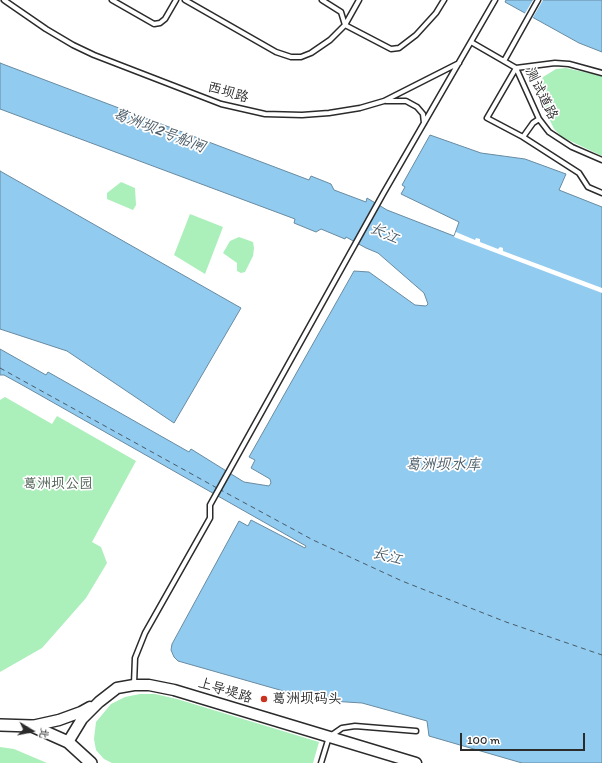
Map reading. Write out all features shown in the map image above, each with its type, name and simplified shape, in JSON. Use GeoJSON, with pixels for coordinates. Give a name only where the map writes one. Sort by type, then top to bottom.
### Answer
{"type":"FeatureCollection","features":[{"type":"Feature","properties":{"kind":"main road"},"geometry":{"type":"LineString","coordinates":[[0,725],[32,726],[68,742],[91,763]]}},
{"type":"Feature","properties":{"kind":"street","name":"上导堤路"},"geometry":{"type":"LineString","coordinates":[[68,742],[82,718],[117,688],[134,685],[149,685],[174,690],[416,763]]}},
{"type":"Feature","properties":{"kind":"street"},"geometry":{"type":"LineString","coordinates":[[32,726],[81,712],[99,702]]}},
{"type":"Feature","properties":{"kind":"lane","name":"西坝路"},"geometry":{"type":"LineString","coordinates":[[4,0],[73,45],[119,65],[222,104],[266,114],[302,115],[329,113],[360,108],[384,101],[459,63]]}},
{"type":"Feature","properties":{"kind":"lane"},"geometry":{"type":"LineString","coordinates":[[112,0],[154,24],[160,23],[165,19],[176,0]]}},
{"type":"Feature","properties":{"kind":"lane"},"geometry":{"type":"LineString","coordinates":[[185,0],[276,52],[290,57],[301,56],[322,46],[345,25],[359,0]]}},
{"type":"Feature","properties":{"kind":"lane"},"geometry":{"type":"LineString","coordinates":[[322,0],[341,12],[345,25],[391,49],[399,48],[416,35],[436,13],[444,0]]}},
{"type":"Feature","properties":{"kind":"lane"},"geometry":{"type":"LineString","coordinates":[[134,685],[135,658],[145,633],[210,518],[209,507],[215,495],[377,204],[495,0]]}},
{"type":"Feature","properties":{"kind":"lane"},"geometry":{"type":"LineString","coordinates":[[504,61],[538,0]]}},
{"type":"Feature","properties":{"kind":"lane"},"geometry":{"type":"LineString","coordinates":[[471,42],[516,68],[487,118],[523,137],[579,173],[588,187],[602,193]]}},
{"type":"Feature","properties":{"kind":"lane","name":"测试道路"},"geometry":{"type":"LineString","coordinates":[[602,73],[569,64],[555,63],[516,68],[539,119],[549,132],[556,138],[572,147],[602,160]]}},
{"type":"Feature","properties":{"kind":"lane"},"geometry":{"type":"LineString","coordinates":[[384,101],[406,101],[417,107],[424,114],[424,124]]}},
{"type":"Feature","properties":{"kind":"lane"},"geometry":{"type":"LineString","coordinates":[[523,137],[533,123],[539,119]]}},
{"type":"Feature","properties":{"kind":"lane"},"geometry":{"type":"LineString","coordinates":[[321,763],[329,737],[342,728],[355,726],[416,731]]}},
{"type":"Feature","properties":{"kind":"green space"},"geometry":{"type":"Polygon","coordinates":[[[566,68],[602,76],[602,156],[562,137],[554,129],[539,97],[539,87],[543,77],[556,69],[566,68]]]}},
{"type":"Feature","properties":{"kind":"green space"},"geometry":{"type":"Polygon","coordinates":[[[121,182],[135,188],[136,205],[133,210],[107,199],[107,193],[121,182]]]}},
{"type":"Feature","properties":{"kind":"green space"},"geometry":{"type":"Polygon","coordinates":[[[190,214],[223,227],[205,274],[174,255],[190,214]]]}},
{"type":"Feature","properties":{"kind":"green space"},"geometry":{"type":"Polygon","coordinates":[[[239,237],[253,242],[254,248],[253,256],[245,272],[241,273],[237,271],[237,263],[223,253],[230,241],[239,237]]]}},
{"type":"Feature","properties":{"kind":"green space","name":"葛洲坝公园"},"geometry":{"type":"Polygon","coordinates":[[[5,397],[52,424],[57,416],[136,461],[92,542],[101,547],[107,563],[86,598],[42,648],[0,672],[0,400],[5,397]]]}},
{"type":"Feature","properties":{"kind":"green space"},"geometry":{"type":"Polygon","coordinates":[[[140,694],[155,694],[177,699],[319,742],[313,763],[112,763],[104,759],[96,750],[94,739],[96,722],[111,704],[125,697],[140,694]]]}},
{"type":"Feature","properties":{"kind":"green space"},"geometry":{"type":"Polygon","coordinates":[[[0,747],[14,749],[47,763],[0,763],[0,747]]]}},
{"type":"Feature","properties":{"kind":"water"},"geometry":{"type":"Polygon","coordinates":[[[506,0],[602,0],[602,52],[579,43],[505,2],[506,0]]]}},
{"type":"Feature","properties":{"kind":"water","name":"葛洲坝水库"},"geometry":{"type":"Polygon","coordinates":[[[0,63],[309,180],[311,176],[331,184],[334,190],[366,202],[367,198],[387,210],[454,236],[459,222],[401,194],[405,187],[402,185],[430,135],[481,153],[525,159],[566,174],[559,190],[602,207],[602,763],[522,763],[429,736],[427,721],[362,703],[315,700],[178,661],[174,657],[171,650],[172,644],[239,521],[248,526],[251,520],[305,548],[306,546],[24,386],[4,375],[0,375],[0,349],[46,375],[48,372],[189,452],[191,449],[244,482],[269,486],[271,483],[270,479],[251,468],[255,460],[249,457],[354,271],[369,272],[415,305],[426,306],[428,304],[424,293],[378,253],[346,237],[345,239],[321,229],[316,232],[294,223],[295,219],[0,109],[0,63]]]}},
{"type":"Feature","properties":{"kind":"water"},"geometry":{"type":"Polygon","coordinates":[[[0,171],[241,308],[174,423],[67,351],[0,329],[0,171]]]}},
{"type":"Feature","properties":{"kind":"pier"},"geometry":{"type":"Polygon","coordinates":[[[533,0],[543,0],[532,19],[524,15],[533,0]]]}},
{"type":"Feature","properties":{"kind":"pier"},"geometry":{"type":"Polygon","coordinates":[[[456,232],[475,240],[476,238],[480,239],[480,242],[498,249],[500,247],[503,248],[503,251],[602,288],[602,293],[454,237],[456,232]]]}},
{"type":"Feature","properties":{"kind":"ferry route"},"geometry":{"type":"LineString","coordinates":[[0,368],[217,488]]}},
{"type":"Feature","properties":{"kind":"ferry route"},"geometry":{"type":"LineString","coordinates":[[219,489],[313,540],[402,581],[506,622],[602,655]]}},
{"type":"Feature","properties":{"kind":"place","name":"葛洲坝码头"},"geometry":{"type":"Point","coordinates":[264,699]}},
{"type":"Feature","properties":{"kind":"water label","name":"葛洲坝2号船闸"},"geometry":{"type":"Point","coordinates":[159,131]}},
{"type":"Feature","properties":{"kind":"water label","name":"长江"},"geometry":{"type":"Point","coordinates":[384,234]}},
{"type":"Feature","properties":{"kind":"water label","name":"长江"},"geometry":{"type":"Point","coordinates":[387,557]}}]}
